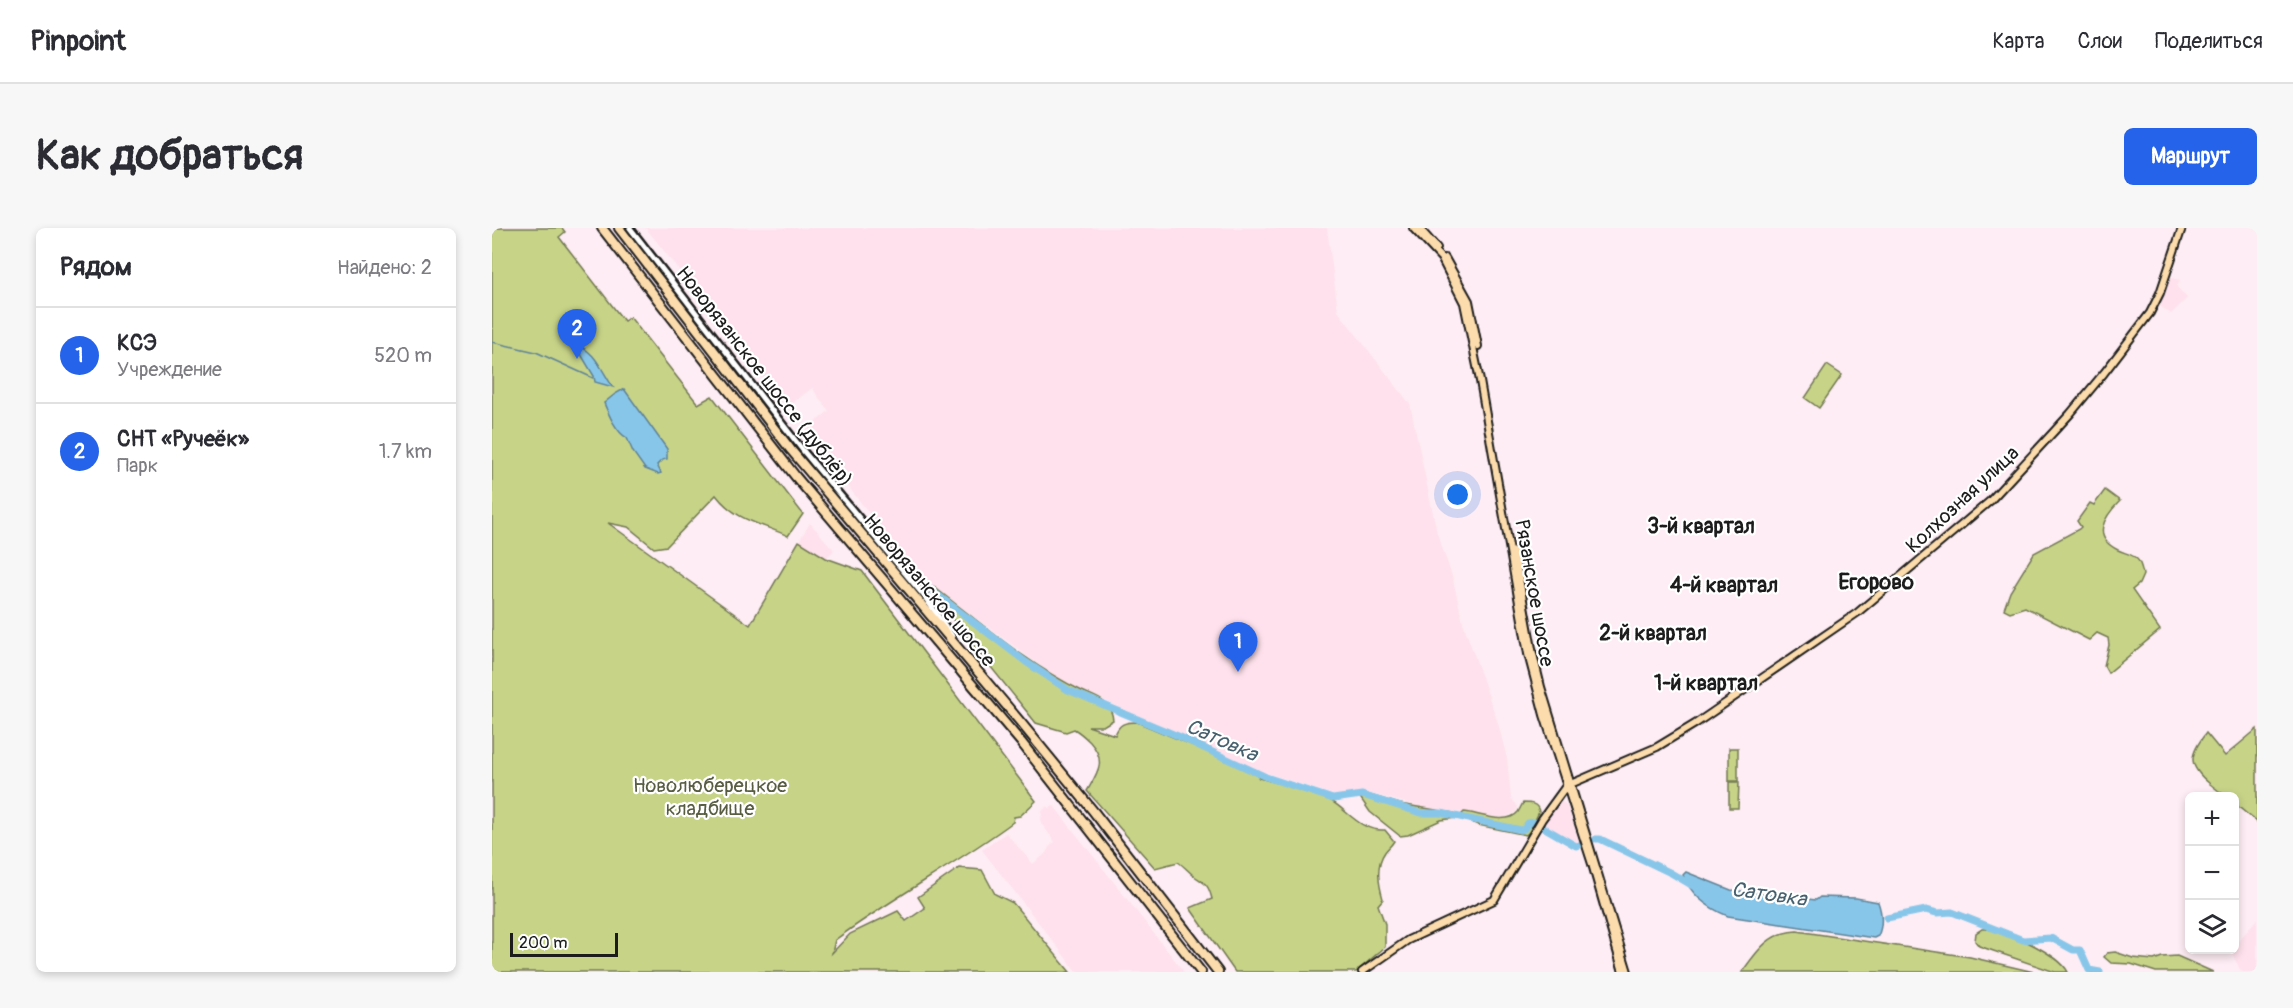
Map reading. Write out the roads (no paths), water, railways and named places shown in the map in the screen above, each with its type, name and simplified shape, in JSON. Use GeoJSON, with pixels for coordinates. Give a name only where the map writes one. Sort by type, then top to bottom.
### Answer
{"type":"FeatureCollection","features":[{"type":"Feature","properties":{"kind":"highway","name":"Новорязанское шоссе"},"geometry":{"type":"LineString","coordinates":[[602,228],[788,468],[1021,742],[1201,972]]}},
{"type":"Feature","properties":{"kind":"highway","name":"Новорязанское шоссе"},"geometry":{"type":"LineString","coordinates":[[619,228],[797,457],[1090,807],[1218,972]]}},
{"type":"Feature","properties":{"kind":"main road","name":"Рязанское шоссе"},"geometry":{"type":"LineString","coordinates":[[1413,228],[1440,258],[1460,291],[1466,308],[1528,654],[1544,715],[1629,972]]}},
{"type":"Feature","properties":{"kind":"main road","name":"Рязанское шоссе"},"geometry":{"type":"LineString","coordinates":[[1419,228],[1452,268],[1468,301],[1533,654],[1568,785],[1623,972]]}},
{"type":"Feature","properties":{"kind":"main road","name":"Колхозная улица"},"geometry":{"type":"LineString","coordinates":[[1568,785],[1657,747],[1722,706],[1857,613],[1990,501],[2070,414],[2150,313],[2160,293],[2182,228]]}},
{"type":"Feature","properties":{"kind":"main road"},"geometry":{"type":"LineString","coordinates":[[1362,972],[1408,940],[1494,900],[1542,819],[1568,785]]}},
{"type":"Feature","properties":{"kind":"street","name":"Новорязанское шоссе (дублёр)"},"geometry":{"type":"LineString","coordinates":[[630,228],[805,453],[925,597],[964,655]]}},
{"type":"Feature","properties":{"kind":"water"},"geometry":{"type":"Polygon","coordinates":[[[576,346],[582,347],[593,356],[613,387],[595,382],[594,376],[576,346]]]}},
{"type":"Feature","properties":{"kind":"water"},"geometry":{"type":"Polygon","coordinates":[[[624,389],[667,449],[667,459],[657,465],[661,473],[645,469],[633,452],[627,438],[616,427],[608,413],[604,403],[624,389]]]}},
{"type":"Feature","properties":{"kind":"water"},"geometry":{"type":"Polygon","coordinates":[[[1686,872],[1731,890],[1816,900],[1820,897],[1856,898],[1878,902],[1881,919],[1880,932],[1874,938],[1728,916],[1707,905],[1695,895],[1683,875],[1686,872]]]}},
{"type":"Feature","properties":{"kind":"waterway"},"geometry":{"type":"LineString","coordinates":[[492,342],[536,352],[593,378]]}},
{"type":"Feature","properties":{"kind":"waterway","name":"Сатовка"},"geometry":{"type":"LineString","coordinates":[[930,589],[1026,662],[1068,690],[1178,736],[1266,777],[1333,799],[1362,795],[1421,813],[1441,813],[1521,830],[1528,823],[1534,822]]}},
{"type":"Feature","properties":{"kind":"waterway","name":"Сатовка"},"geometry":{"type":"LineString","coordinates":[[1543,827],[1576,846],[1579,845]]}},
{"type":"Feature","properties":{"kind":"waterway","name":"Сатовка"},"geometry":{"type":"LineString","coordinates":[[1596,839],[1671,873],[1693,886]]}},
{"type":"Feature","properties":{"kind":"waterway","name":"Сатовка"},"geometry":{"type":"LineString","coordinates":[[1887,918],[1926,910],[1937,913],[1952,912],[2023,940],[2051,938],[2073,950],[2080,950],[2089,970],[2100,972]]}},
{"type":"Feature","properties":{"kind":"place","name":"СНТ «Ручеёк»"},"geometry":{"type":"Point","coordinates":[577,359]}},
{"type":"Feature","properties":{"kind":"place","name":"КСЭ"},"geometry":{"type":"Point","coordinates":[1238,672]}},
{"type":"Feature","properties":{"kind":"district","name":"3-й квартал"},"geometry":{"type":"Point","coordinates":[1701,526]}},
{"type":"Feature","properties":{"kind":"district","name":"Егорово"},"geometry":{"type":"Point","coordinates":[1876,581]}},
{"type":"Feature","properties":{"kind":"district","name":"4-й квартал"},"geometry":{"type":"Point","coordinates":[1724,585]}},
{"type":"Feature","properties":{"kind":"district","name":"2-й квартал"},"geometry":{"type":"Point","coordinates":[1653,633]}},
{"type":"Feature","properties":{"kind":"district","name":"1-й квартал"},"geometry":{"type":"Point","coordinates":[1706,683]}},
{"type":"Feature","properties":{"kind":"park label","name":"Новолюберецкое кладбище"},"geometry":{"type":"Point","coordinates":[710,796]}}]}
